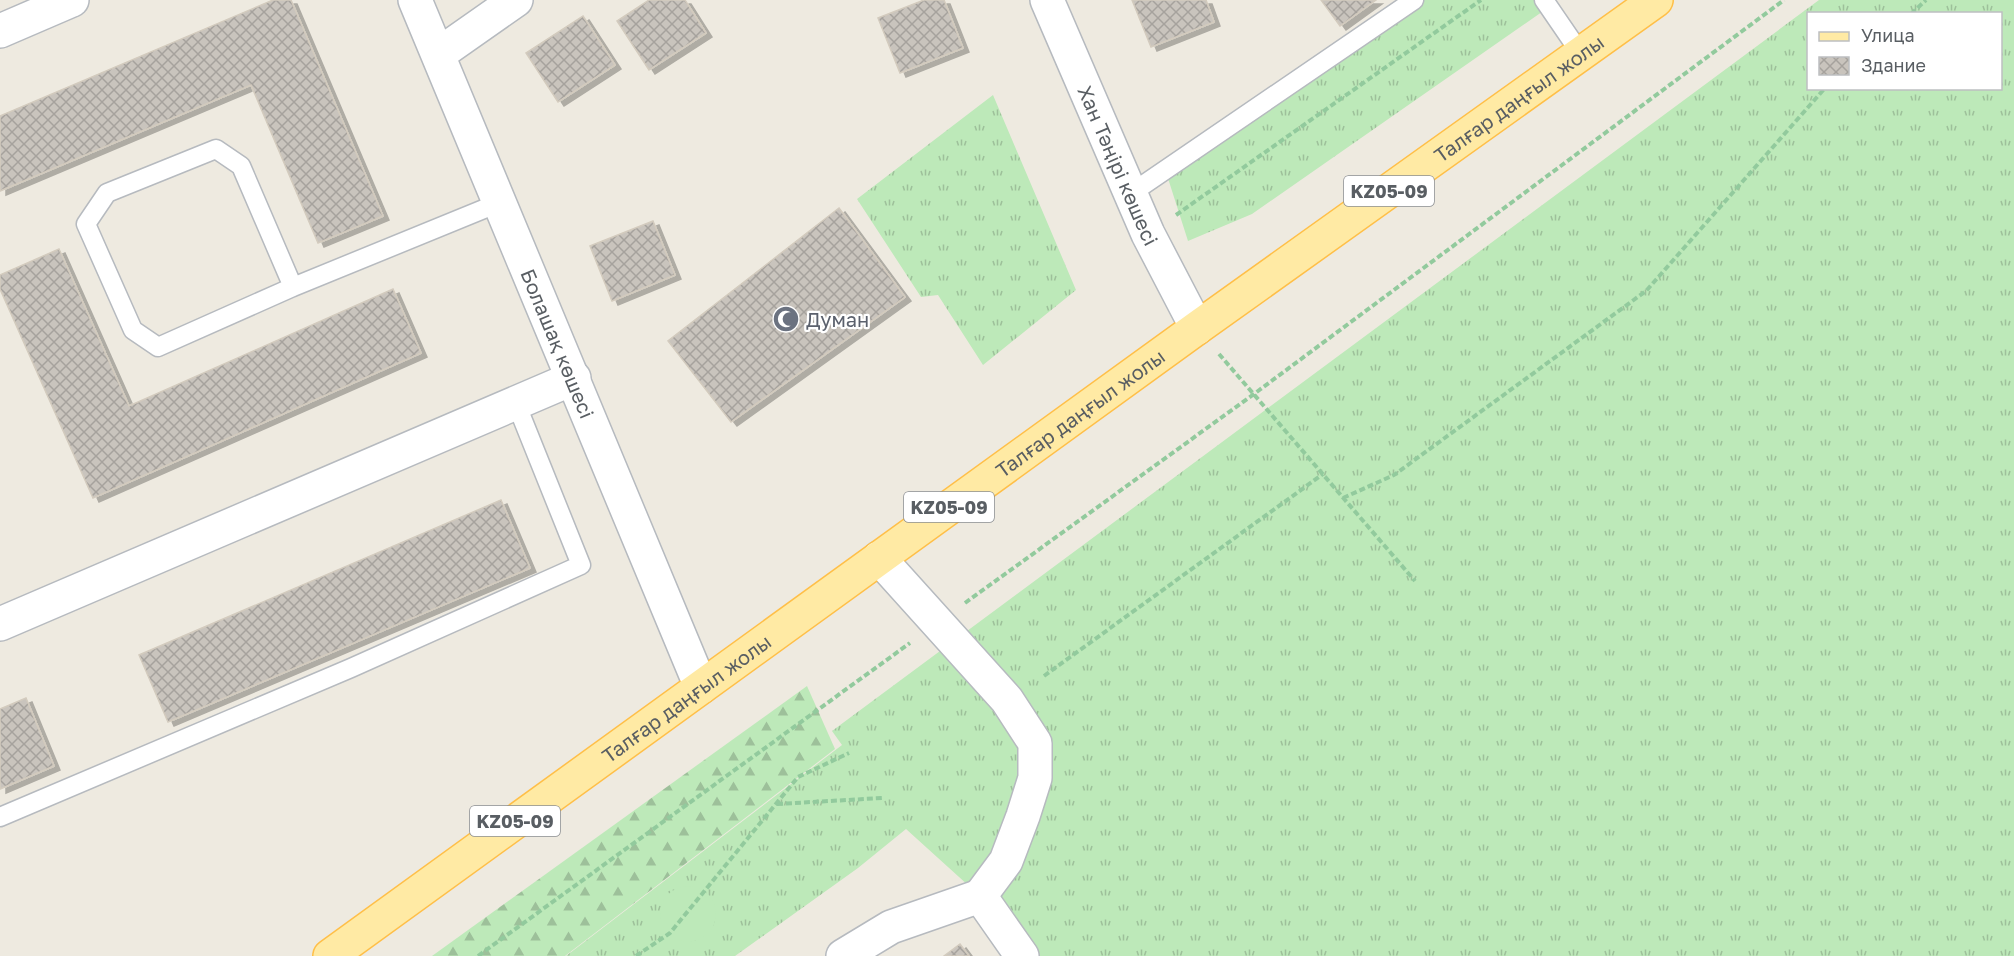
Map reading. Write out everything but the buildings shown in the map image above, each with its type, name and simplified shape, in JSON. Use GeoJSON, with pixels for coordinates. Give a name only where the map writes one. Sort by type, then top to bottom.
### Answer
{"type":"FeatureCollection","features":[{"type":"Feature","properties":{"kind":"main road","name":"Талғар даңғыл жолы"},"geometry":{"type":"LineString","coordinates":[[330,956],[1197,328],[1656,0]]}},
{"type":"Feature","properties":{"kind":"street"},"geometry":{"type":"LineString","coordinates":[[0,31],[72,0]]}},
{"type":"Feature","properties":{"kind":"street","name":"Болашақ көшесі"},"geometry":{"type":"LineString","coordinates":[[415,0],[701,687]]}},
{"type":"Feature","properties":{"kind":"street"},"geometry":{"type":"LineString","coordinates":[[439,54],[516,0]]}},
{"type":"Feature","properties":{"kind":"street","name":"Хан Тәңірі көшесі"},"geometry":{"type":"LineString","coordinates":[[1047,0],[1148,234],[1197,328]]}},
{"type":"Feature","properties":{"kind":"street"},"geometry":{"type":"LineString","coordinates":[[0,624],[574,378]]}},
{"type":"Feature","properties":{"kind":"street"},"geometry":{"type":"LineString","coordinates":[[843,956],[891,927],[980,896],[1006,861],[1035,778],[1035,743],[1007,700],[879,558]]}},
{"type":"Feature","properties":{"kind":"street"},"geometry":{"type":"LineString","coordinates":[[980,896],[1022,956]]}},
{"type":"Feature","properties":{"kind":"lane"},"geometry":{"type":"LineString","coordinates":[[1130,194],[1414,0]]}},
{"type":"Feature","properties":{"kind":"lane"},"geometry":{"type":"LineString","coordinates":[[1544,0],[1581,54]]}},
{"type":"Feature","properties":{"kind":"lane"},"geometry":{"type":"LineString","coordinates":[[293,287],[240,166],[216,149],[107,193],[86,224],[133,330],[158,347],[293,287],[501,202]]}},
{"type":"Feature","properties":{"kind":"lane"},"geometry":{"type":"LineString","coordinates":[[0,818],[351,668],[581,565],[516,403]]}},
{"type":"Feature","properties":{"kind":"path"},"geometry":{"type":"LineString","coordinates":[[1148,234],[1481,0]]}},
{"type":"Feature","properties":{"kind":"path"},"geometry":{"type":"LineString","coordinates":[[478,956],[1254,394],[1784,0]]}},
{"type":"Feature","properties":{"kind":"path"},"geometry":{"type":"LineString","coordinates":[[1913,12],[1926,0]]}},
{"type":"Feature","properties":{"kind":"path"},"geometry":{"type":"LineString","coordinates":[[1343,498],[1394,475],[1647,291],[1823,90]]}},
{"type":"Feature","properties":{"kind":"path"},"geometry":{"type":"LineString","coordinates":[[1197,328],[1415,581]]}},
{"type":"Feature","properties":{"kind":"path"},"geometry":{"type":"LineString","coordinates":[[1044,676],[1323,474]]}},
{"type":"Feature","properties":{"kind":"path"},"geometry":{"type":"LineString","coordinates":[[636,956],[670,933],[798,777],[849,753]]}},
{"type":"Feature","properties":{"kind":"path"},"geometry":{"type":"LineString","coordinates":[[776,804],[882,798]]}},
{"type":"Feature","properties":{"kind":"green space"},"geometry":{"type":"Polygon","coordinates":[[[1414,0],[1544,0],[1549,7],[1252,214],[1188,241],[1165,169],[1414,0]]]}},
{"type":"Feature","properties":{"kind":"green space"},"geometry":{"type":"Polygon","coordinates":[[[1819,0],[2014,0],[2014,956],[1022,956],[980,896],[906,829],[858,868],[735,956],[566,956],[842,745],[832,731],[1819,0]]]}},
{"type":"Feature","properties":{"kind":"green space"},"geometry":{"type":"Polygon","coordinates":[[[993,95],[1076,290],[983,365],[938,295],[921,297],[857,199],[993,95]]]}},
{"type":"Feature","properties":{"kind":"green space"},"geometry":{"type":"Polygon","coordinates":[[[807,686],[835,749],[565,956],[432,956],[807,686]]]}},
{"type":"Feature","properties":{"kind":"green space"},"geometry":{"type":"Polygon","coordinates":[[[682,886],[694,886],[704,890],[712,898],[716,914],[712,930],[704,938],[694,942],[682,942],[672,938],[664,930],[660,920],[660,908],[664,898],[672,890],[682,886]]]}},
{"type":"Feature","properties":{"kind":"place","name":"Думан"},"geometry":{"type":"Point","coordinates":[786,319]}}]}
